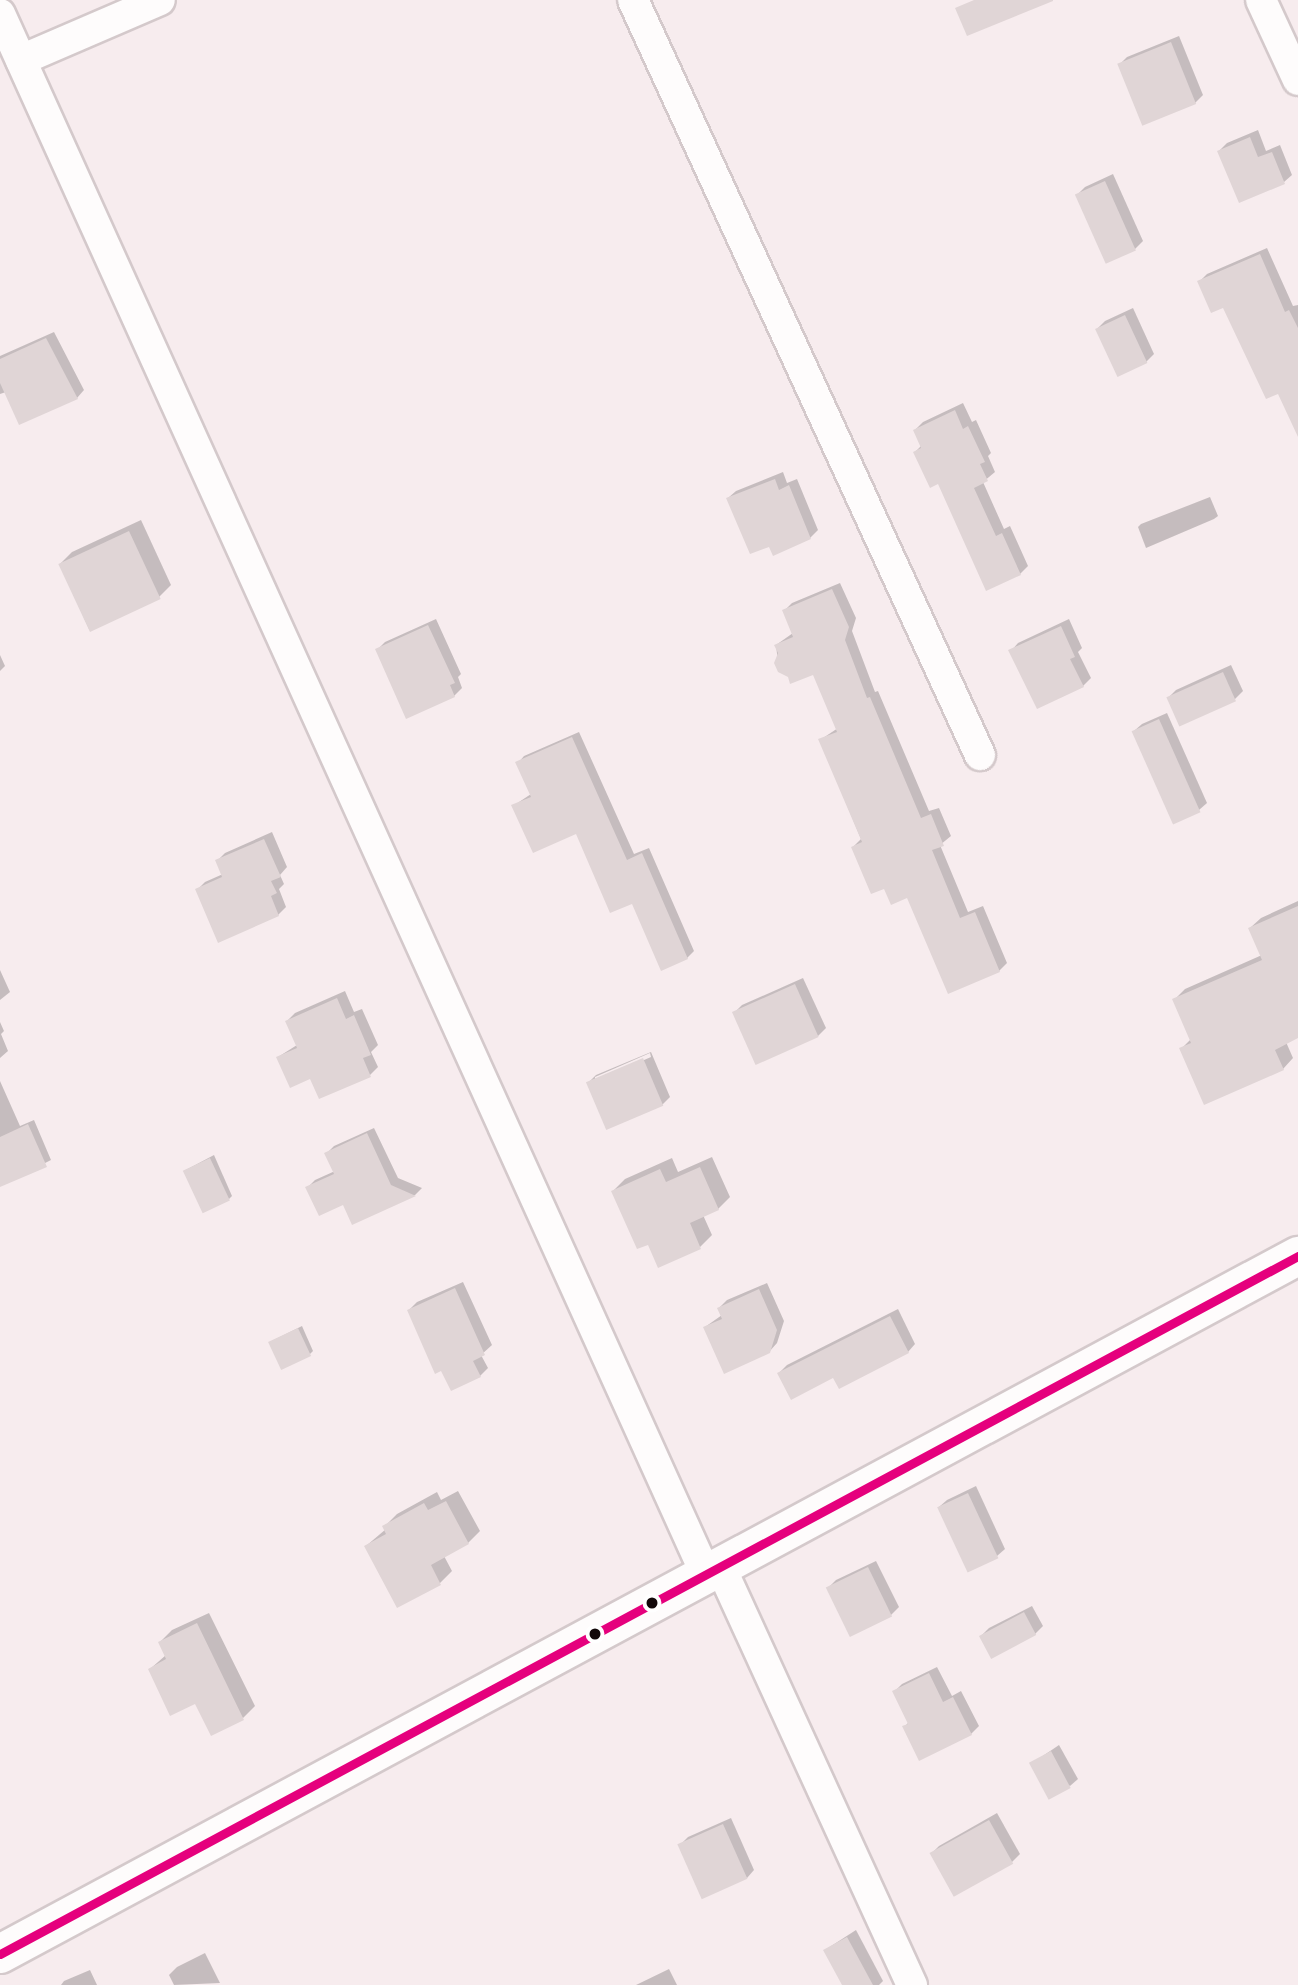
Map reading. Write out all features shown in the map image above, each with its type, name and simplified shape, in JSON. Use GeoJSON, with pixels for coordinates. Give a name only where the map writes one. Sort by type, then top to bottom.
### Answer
{"type":"FeatureCollection","features":[{"type":"Feature","properties":{"kind":"street"},"geometry":{"type":"LineString","coordinates":[[21,60],[160,0]]}},
{"type":"Feature","properties":{"kind":"street"},"geometry":{"type":"LineString","coordinates":[[633,0],[980,755]]}},
{"type":"Feature","properties":{"kind":"street"},"geometry":{"type":"LineString","coordinates":[[1261,0],[1298,80]]}},
{"type":"Feature","properties":{"kind":"street"},"geometry":{"type":"LineString","coordinates":[[0,14],[713,1571],[912,1985]]}},
{"type":"Feature","properties":{"kind":"street"},"geometry":{"type":"LineString","coordinates":[[0,1954],[1298,1256]]}},
{"type":"Feature","properties":{"kind":"building"},"geometry":{"type":"Polygon","coordinates":[[[974,0],[1053,1],[967,36],[955,8],[974,0]]]}},
{"type":"Feature","properties":{"kind":"building"},"geometry":{"type":"Polygon","coordinates":[[[1171,42],[1196,104],[1142,126],[1117,64],[1171,42]]]}},
{"type":"Feature","properties":{"kind":"building"},"geometry":{"type":"Polygon","coordinates":[[[1250,137],[1258,157],[1272,152],[1285,184],[1239,203],[1217,151],[1250,137]]]}},
{"type":"Feature","properties":{"kind":"building"},"geometry":{"type":"Polygon","coordinates":[[[1105,181],[1136,250],[1106,264],[1075,194],[1105,181]]]}},
{"type":"Feature","properties":{"kind":"building"},"geometry":{"type":"Polygon","coordinates":[[[1260,254],[1285,312],[1289,310],[1298,328],[1298,437],[1278,394],[1266,399],[1223,308],[1211,313],[1197,281],[1260,254]]]}},
{"type":"Feature","properties":{"kind":"building"},"geometry":{"type":"Polygon","coordinates":[[[1125,315],[1147,363],[1117,377],[1095,329],[1125,315]]]}},
{"type":"Feature","properties":{"kind":"building"},"geometry":{"type":"Polygon","coordinates":[[[46,338],[78,399],[19,425],[0,383],[0,359],[46,338]]]}},
{"type":"Feature","properties":{"kind":"building"},"geometry":{"type":"Polygon","coordinates":[[[955,410],[963,429],[968,426],[985,462],[980,464],[988,481],[974,488],[996,536],[1002,533],[1021,575],[986,591],[938,484],[930,488],[913,452],[921,448],[913,430],[955,410]]]}},
{"type":"Feature","properties":{"kind":"building"},"geometry":{"type":"Polygon","coordinates":[[[775,479],[779,490],[789,485],[811,539],[773,556],[769,547],[750,554],[726,498],[775,479]]]}},
{"type":"Feature","properties":{"kind":"building"},"geometry":{"type":"Polygon","coordinates":[[[129,531],[161,599],[90,632],[58,564],[129,531]]]}},
{"type":"Feature","properties":{"kind":"building"},"geometry":{"type":"Polygon","coordinates":[[[832,589],[849,627],[845,640],[867,698],[870,697],[921,818],[931,814],[944,846],[932,850],[960,918],[975,912],[1000,972],[948,994],[907,898],[891,905],[884,889],[871,894],[851,847],[862,842],[818,739],[837,732],[813,675],[790,684],[788,677],[778,672],[774,663],[778,653],[774,645],[793,637],[782,610],[832,589]]]}},
{"type":"Feature","properties":{"kind":"building"},"geometry":{"type":"Polygon","coordinates":[[[428,625],[455,683],[450,685],[455,697],[406,719],[375,649],[428,625]]]}},
{"type":"Feature","properties":{"kind":"building"},"geometry":{"type":"Polygon","coordinates":[[[1061,626],[1075,657],[1070,659],[1084,687],[1037,709],[1008,650],[1061,626]]]}},
{"type":"Feature","properties":{"kind":"building"},"geometry":{"type":"Polygon","coordinates":[[[1223,672],[1236,701],[1179,726],[1166,697],[1223,672]]]}},
{"type":"Feature","properties":{"kind":"building"},"geometry":{"type":"Polygon","coordinates":[[[1159,719],[1200,812],[1173,824],[1132,731],[1159,719]]]}},
{"type":"Feature","properties":{"kind":"building"},"geometry":{"type":"Polygon","coordinates":[[[572,737],[627,860],[642,853],[688,959],[661,971],[632,904],[610,913],[576,834],[533,853],[511,805],[531,797],[515,762],[572,737]]]}},
{"type":"Feature","properties":{"kind":"building"},"geometry":{"type":"Polygon","coordinates":[[[264,839],[281,877],[271,881],[277,893],[271,896],[279,916],[218,943],[195,889],[222,877],[215,860],[264,839]]]}},
{"type":"Feature","properties":{"kind":"building"},"geometry":{"type":"Polygon","coordinates":[[[1298,906],[1298,1038],[1275,1050],[1284,1070],[1204,1105],[1179,1048],[1191,1043],[1172,999],[1262,960],[1248,928],[1298,906]]]}},
{"type":"Feature","properties":{"kind":"building"},"geometry":{"type":"Polygon","coordinates":[[[795,984],[819,1037],[756,1065],[732,1012],[795,984]]]}},
{"type":"Feature","properties":{"kind":"building"},"geometry":{"type":"Polygon","coordinates":[[[337,998],[346,1019],[354,1015],[371,1055],[363,1058],[371,1077],[319,1099],[310,1079],[290,1088],[276,1057],[297,1048],[285,1021],[337,998]]]}},
{"type":"Feature","properties":{"kind":"building"},"geometry":{"type":"Polygon","coordinates":[[[643,1058],[663,1106],[606,1130],[586,1082],[643,1058]]]}},
{"type":"Feature","properties":{"kind":"building"},"geometry":{"type":"Polygon","coordinates":[[[28,1124],[47,1167],[0,1187],[0,1137],[28,1124]]]}},
{"type":"Feature","properties":{"kind":"building"},"geometry":{"type":"Polygon","coordinates":[[[367,1133],[391,1185],[416,1196],[352,1225],[343,1205],[319,1216],[305,1187],[334,1174],[324,1153],[367,1133]]]}},
{"type":"Feature","properties":{"kind":"building"},"geometry":{"type":"Polygon","coordinates":[[[210,1158],[230,1201],[203,1213],[183,1171],[210,1158]]]}},
{"type":"Feature","properties":{"kind":"building"},"geometry":{"type":"Polygon","coordinates":[[[700,1167],[719,1210],[690,1223],[701,1249],[658,1268],[648,1245],[637,1249],[611,1191],[660,1169],[666,1182],[700,1167]]]}},
{"type":"Feature","properties":{"kind":"building"},"geometry":{"type":"Polygon","coordinates":[[[455,1288],[485,1355],[473,1361],[481,1377],[451,1391],[441,1371],[435,1374],[407,1310],[455,1288]]]}},
{"type":"Feature","properties":{"kind":"building"},"geometry":{"type":"Polygon","coordinates":[[[759,1289],[777,1330],[770,1353],[724,1374],[703,1327],[722,1319],[717,1308],[759,1289]]]}},
{"type":"Feature","properties":{"kind":"building"},"geometry":{"type":"Polygon","coordinates":[[[890,1316],[909,1353],[839,1389],[833,1378],[791,1400],[777,1373],[890,1316]]]}},
{"type":"Feature","properties":{"kind":"building"},"geometry":{"type":"Polygon","coordinates":[[[298,1328],[311,1356],[281,1370],[268,1342],[298,1328]]]}},
{"type":"Feature","properties":{"kind":"building"},"geometry":{"type":"Polygon","coordinates":[[[968,1493],[998,1558],[968,1573],[937,1507],[968,1493]]]}},
{"type":"Feature","properties":{"kind":"building"},"geometry":{"type":"Polygon","coordinates":[[[446,1501],[469,1544],[431,1565],[441,1585],[397,1608],[364,1546],[386,1534],[382,1526],[424,1503],[428,1510],[446,1501]]]}},
{"type":"Feature","properties":{"kind":"building"},"geometry":{"type":"Polygon","coordinates":[[[868,1567],[892,1616],[850,1637],[826,1588],[868,1567]]]}},
{"type":"Feature","properties":{"kind":"building"},"geometry":{"type":"Polygon","coordinates":[[[1024,1612],[1036,1635],[991,1659],[979,1636],[1024,1612]]]}},
{"type":"Feature","properties":{"kind":"building"},"geometry":{"type":"Polygon","coordinates":[[[197,1623],[244,1720],[211,1736],[195,1704],[170,1716],[148,1669],[166,1659],[158,1642],[197,1623]]]}},
{"type":"Feature","properties":{"kind":"building"},"geometry":{"type":"Polygon","coordinates":[[[929,1673],[943,1702],[953,1697],[972,1735],[919,1761],[902,1726],[908,1724],[892,1691],[929,1673]]]}},
{"type":"Feature","properties":{"kind":"building"},"geometry":{"type":"Polygon","coordinates":[[[1051,1751],[1071,1788],[1049,1800],[1029,1763],[1051,1751]]]}},
{"type":"Feature","properties":{"kind":"building"},"geometry":{"type":"Polygon","coordinates":[[[989,1820],[1013,1864],[954,1897],[930,1853],[989,1820]]]}},
{"type":"Feature","properties":{"kind":"building"},"geometry":{"type":"Polygon","coordinates":[[[723,1824],[747,1879],[702,1899],[677,1844],[723,1824]]]}},
{"type":"Feature","properties":{"kind":"building"},"geometry":{"type":"Polygon","coordinates":[[[847,1937],[873,1985],[842,1985],[823,1950],[847,1937]]]}},
{"type":"Feature","properties":{"kind":"transit line"},"geometry":{"type":"LineString","coordinates":[[0,1954],[1298,1256]]}}]}
